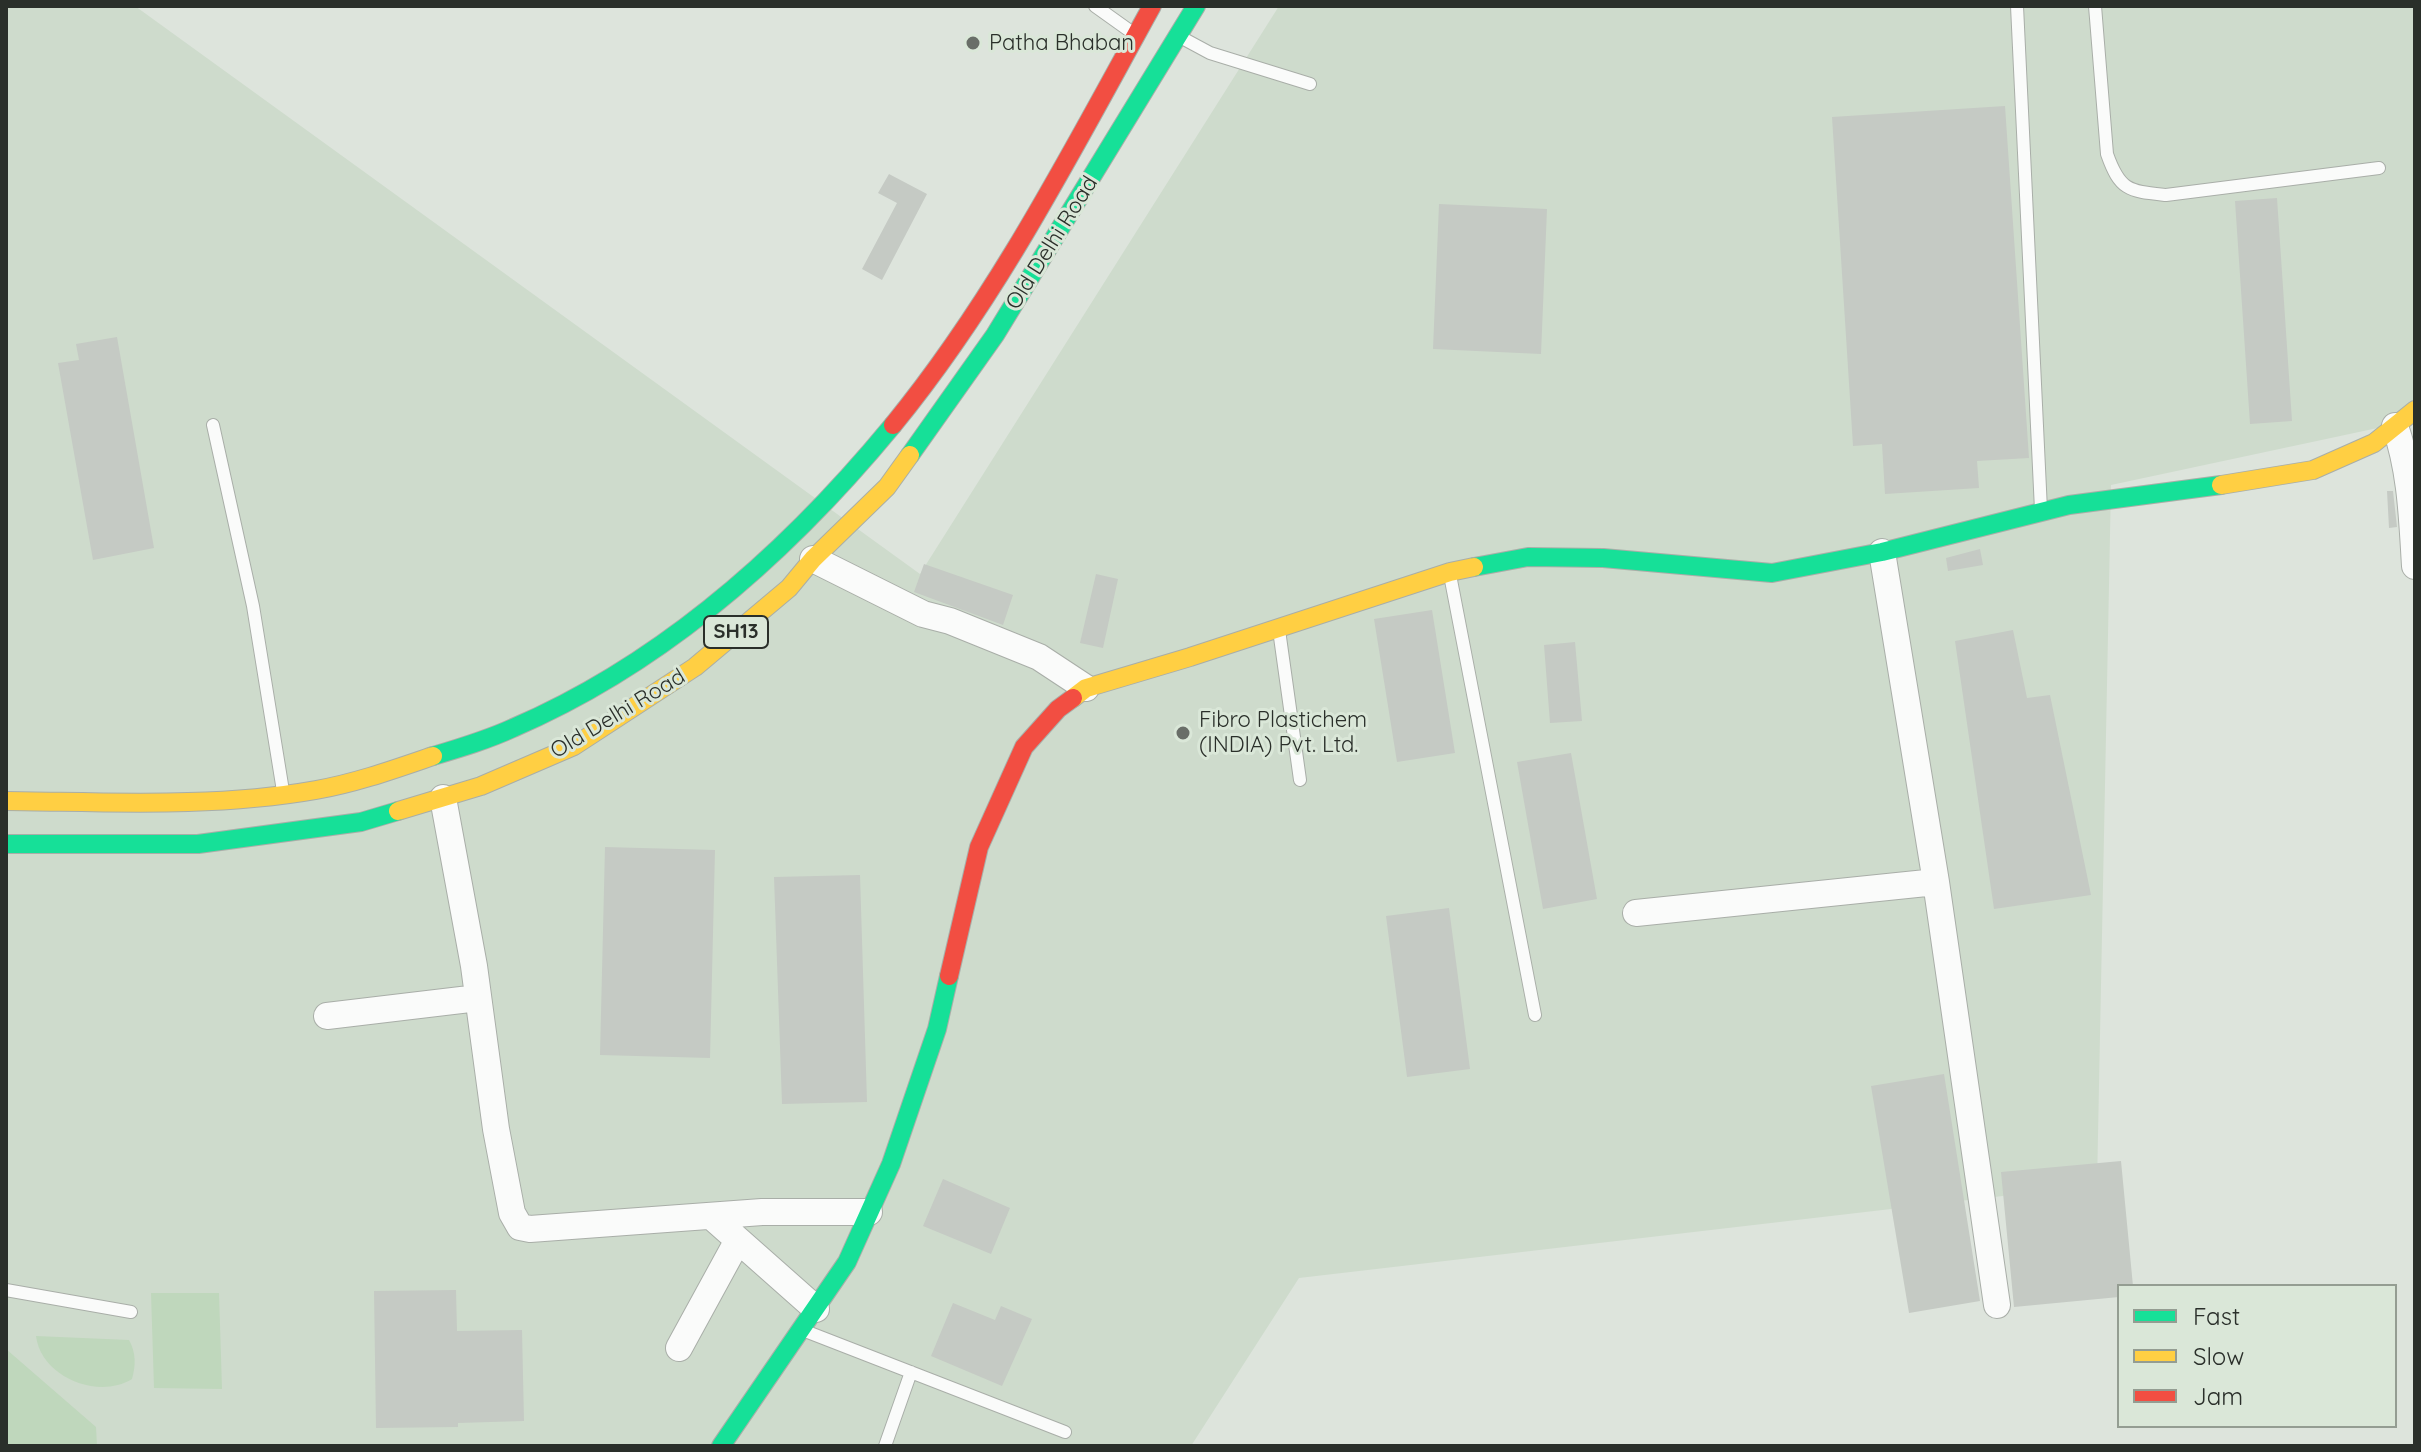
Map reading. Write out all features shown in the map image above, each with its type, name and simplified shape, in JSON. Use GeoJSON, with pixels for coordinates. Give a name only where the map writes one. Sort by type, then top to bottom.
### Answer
{"type":"FeatureCollection","features":[{"type":"Feature","properties":{"kind":"main road","name":"Old Delhi Road"},"geometry":{"type":"LineString","coordinates":[[6,801],[218,802],[283,795],[365,780],[522,725],[632,664],[708,610],[794,537],[869,457],[960,337],[1064,167],[1152,6]]}},
{"type":"Feature","properties":{"kind":"main road","name":"Old Delhi Road"},"geometry":{"type":"LineString","coordinates":[[6,844],[198,844],[361,822],[481,786],[574,746],[695,667],[789,588],[813,559],[887,487],[995,335],[1196,6]]}},
{"type":"Feature","properties":{"kind":"main road"},"geometry":{"type":"LineString","coordinates":[[721,1446],[847,1262],[891,1164],[937,1029],[979,847],[1024,747],[1058,709],[1086,688],[1450,572],[1528,557],[1603,558],[1772,573],[1882,552],[2069,505],[2254,481],[2313,470],[2374,443],[2405,418]]}},
{"type":"Feature","properties":{"kind":"street"},"geometry":{"type":"LineString","coordinates":[[2405,418],[2403,447],[2411,495],[2415,566]]}},
{"type":"Feature","properties":{"kind":"street"},"geometry":{"type":"LineString","coordinates":[[1882,552],[1936,882],[1997,1305]]}},
{"type":"Feature","properties":{"kind":"street"},"geometry":{"type":"LineString","coordinates":[[813,559],[923,614],[950,621],[1039,657],[1086,688]]}},
{"type":"Feature","properties":{"kind":"street"},"geometry":{"type":"LineString","coordinates":[[443,798],[478,998],[496,1129],[512,1213],[520,1227],[530,1229],[762,1212],[869,1212]]}},
{"type":"Feature","properties":{"kind":"street"},"geometry":{"type":"LineString","coordinates":[[1636,913],[1936,882]]}},
{"type":"Feature","properties":{"kind":"street"},"geometry":{"type":"LineString","coordinates":[[327,1016],[478,998]]}},
{"type":"Feature","properties":{"kind":"street"},"geometry":{"type":"LineString","coordinates":[[711,1216],[738,1240],[809,1319]]}},
{"type":"Feature","properties":{"kind":"street"},"geometry":{"type":"LineString","coordinates":[[679,1348],[738,1240]]}},
{"type":"Feature","properties":{"kind":"lane"},"geometry":{"type":"LineString","coordinates":[[1095,6],[1136,35]]}},
{"type":"Feature","properties":{"kind":"lane"},"geometry":{"type":"LineString","coordinates":[[2017,6],[2041,512]]}},
{"type":"Feature","properties":{"kind":"lane"},"geometry":{"type":"LineString","coordinates":[[2095,6],[2107,154],[2115,178],[2132,191],[2166,195],[2379,168]]}},
{"type":"Feature","properties":{"kind":"lane"},"geometry":{"type":"LineString","coordinates":[[1178,35],[1210,53],[1310,84]]}},
{"type":"Feature","properties":{"kind":"lane"},"geometry":{"type":"LineString","coordinates":[[213,425],[253,606],[283,795]]}},
{"type":"Feature","properties":{"kind":"lane"},"geometry":{"type":"LineString","coordinates":[[1450,572],[1535,1015]]}},
{"type":"Feature","properties":{"kind":"lane"},"geometry":{"type":"LineString","coordinates":[[1278,627],[1300,780]]}},
{"type":"Feature","properties":{"kind":"lane"},"geometry":{"type":"LineString","coordinates":[[6,1290],[131,1312]]}},
{"type":"Feature","properties":{"kind":"lane"},"geometry":{"type":"LineString","coordinates":[[809,1319],[911,1372],[1065,1432]]}},
{"type":"Feature","properties":{"kind":"lane"},"geometry":{"type":"LineString","coordinates":[[885,1446],[911,1372]]}},
{"type":"Feature","properties":{"kind":"shaded area"},"geometry":{"type":"Polygon","coordinates":[[[6,6],[135,6],[920,574],[1279,6],[2415,6],[2415,420],[2111,485],[2097,1185],[1299,1278],[1191,1446],[6,1446],[6,6]]]}},
{"type":"Feature","properties":{"kind":"green space"},"geometry":{"type":"Polygon","coordinates":[[[151,1293],[219,1293],[222,1389],[154,1388],[151,1293]]]}},
{"type":"Feature","properties":{"kind":"green space"},"geometry":{"type":"Polygon","coordinates":[[[36,1336],[129,1340],[135,1359],[132,1379],[103,1387],[73,1381],[48,1363],[36,1336]]]}},
{"type":"Feature","properties":{"kind":"green space"},"geometry":{"type":"Polygon","coordinates":[[[6,1349],[96,1427],[97,1446],[6,1446],[6,1349]]]}},
{"type":"Feature","properties":{"kind":"building"},"geometry":{"type":"Polygon","coordinates":[[[2005,106],[2029,458],[1977,461],[1979,488],[1885,494],[1882,444],[1853,446],[1832,117],[2005,106]]]}},
{"type":"Feature","properties":{"kind":"building"},"geometry":{"type":"Polygon","coordinates":[[[889,174],[927,194],[882,280],[862,269],[897,203],[878,193],[889,174]]]}},
{"type":"Feature","properties":{"kind":"building"},"geometry":{"type":"Polygon","coordinates":[[[2277,198],[2292,421],[2250,424],[2235,201],[2277,198]]]}},
{"type":"Feature","properties":{"kind":"building"},"geometry":{"type":"Polygon","coordinates":[[[1439,204],[1547,209],[1541,354],[1433,349],[1439,204]]]}},
{"type":"Feature","properties":{"kind":"building"},"geometry":{"type":"Polygon","coordinates":[[[117,337],[154,548],[93,560],[58,363],[79,360],[76,344],[117,337]]]}},
{"type":"Feature","properties":{"kind":"building"},"geometry":{"type":"Polygon","coordinates":[[[2387,491],[2393,491],[2397,527],[2389,528],[2387,491]]]}},
{"type":"Feature","properties":{"kind":"building"},"geometry":{"type":"Polygon","coordinates":[[[1980,549],[1983,565],[1948,571],[1946,558],[1980,549]]]}},
{"type":"Feature","properties":{"kind":"building"},"geometry":{"type":"Polygon","coordinates":[[[924,564],[1013,595],[1003,625],[914,592],[924,564]]]}},
{"type":"Feature","properties":{"kind":"building"},"geometry":{"type":"Polygon","coordinates":[[[1096,574],[1118,579],[1103,648],[1080,643],[1096,574]]]}},
{"type":"Feature","properties":{"kind":"building"},"geometry":{"type":"Polygon","coordinates":[[[1432,610],[1455,753],[1397,762],[1374,619],[1432,610]]]}},
{"type":"Feature","properties":{"kind":"building"},"geometry":{"type":"Polygon","coordinates":[[[2013,630],[2027,698],[2050,695],[2091,895],[1994,909],[1955,641],[2013,630]]]}},
{"type":"Feature","properties":{"kind":"building"},"geometry":{"type":"Polygon","coordinates":[[[1575,642],[1582,721],[1550,723],[1544,645],[1575,642]]]}},
{"type":"Feature","properties":{"kind":"building"},"geometry":{"type":"Polygon","coordinates":[[[1571,753],[1597,899],[1543,909],[1517,762],[1571,753]]]}},
{"type":"Feature","properties":{"kind":"building"},"geometry":{"type":"Polygon","coordinates":[[[605,847],[715,850],[710,1058],[600,1055],[605,847]]]}},
{"type":"Feature","properties":{"kind":"building"},"geometry":{"type":"Polygon","coordinates":[[[860,875],[867,1102],[782,1104],[774,877],[860,875]]]}},
{"type":"Feature","properties":{"kind":"building"},"geometry":{"type":"Polygon","coordinates":[[[1449,908],[1470,1069],[1407,1077],[1386,916],[1449,908]]]}},
{"type":"Feature","properties":{"kind":"building"},"geometry":{"type":"Polygon","coordinates":[[[1944,1074],[1980,1301],[1909,1313],[1871,1086],[1944,1074]]]}},
{"type":"Feature","properties":{"kind":"building"},"geometry":{"type":"Polygon","coordinates":[[[2121,1161],[2133,1284],[2117,1284],[2117,1297],[2014,1307],[2001,1172],[2121,1161]]]}},
{"type":"Feature","properties":{"kind":"building"},"geometry":{"type":"Polygon","coordinates":[[[943,1179],[1010,1208],[991,1254],[923,1226],[943,1179]]]}},
{"type":"Feature","properties":{"kind":"building"},"geometry":{"type":"Polygon","coordinates":[[[456,1290],[457,1331],[522,1330],[524,1421],[458,1423],[458,1427],[376,1428],[374,1291],[456,1290]]]}},
{"type":"Feature","properties":{"kind":"building"},"geometry":{"type":"Polygon","coordinates":[[[953,1303],[995,1320],[1001,1306],[1032,1319],[1002,1386],[931,1356],[953,1303]]]}},
{"type":"Feature","properties":{"kind":"traffic: fast"},"geometry":{"type":"LineString","coordinates":[[910,455],[995,335],[1196,6]]}},
{"type":"Feature","properties":{"kind":"traffic: fast"},"geometry":{"type":"LineString","coordinates":[[433,756],[513,728],[568,701],[622,671],[672,637],[767,559],[811,516],[893,425]]}},
{"type":"Feature","properties":{"kind":"traffic: fast"},"geometry":{"type":"LineString","coordinates":[[1474,567],[1528,557],[1603,558],[1772,573],[1882,552],[2069,505],[2221,485]]}},
{"type":"Feature","properties":{"kind":"traffic: fast"},"geometry":{"type":"LineString","coordinates":[[6,844],[198,844],[361,822],[398,811]]}},
{"type":"Feature","properties":{"kind":"traffic: fast"},"geometry":{"type":"LineString","coordinates":[[721,1446],[847,1262],[891,1164],[937,1029],[949,976]]}},
{"type":"Feature","properties":{"kind":"traffic: slow"},"geometry":{"type":"LineString","coordinates":[[2221,485],[2313,470],[2374,443],[2415,410]]}},
{"type":"Feature","properties":{"kind":"traffic: slow"},"geometry":{"type":"LineString","coordinates":[[398,811],[481,786],[574,746],[695,667],[789,588],[813,559],[887,487],[910,455]]}},
{"type":"Feature","properties":{"kind":"traffic: slow"},"geometry":{"type":"LineString","coordinates":[[1073,698],[1086,688],[1474,567]]}},
{"type":"Feature","properties":{"kind":"traffic: slow"},"geometry":{"type":"LineString","coordinates":[[6,801],[161,803],[278,796],[346,784],[433,756]]}},
{"type":"Feature","properties":{"kind":"traffic: jam"},"geometry":{"type":"LineString","coordinates":[[893,425],[931,376],[1000,274],[1063,168],[1152,6]]}},
{"type":"Feature","properties":{"kind":"traffic: jam"},"geometry":{"type":"LineString","coordinates":[[949,976],[979,847],[1024,747],[1058,709],[1073,698]]}},
{"type":"Feature","properties":{"kind":"place","name":"Patha Bhaban"},"geometry":{"type":"Point","coordinates":[973,43]}},
{"type":"Feature","properties":{"kind":"place","name":"Fibro Plastichem (INDIA) Pvt. Ltd."},"geometry":{"type":"Point","coordinates":[1183,733]}}]}
